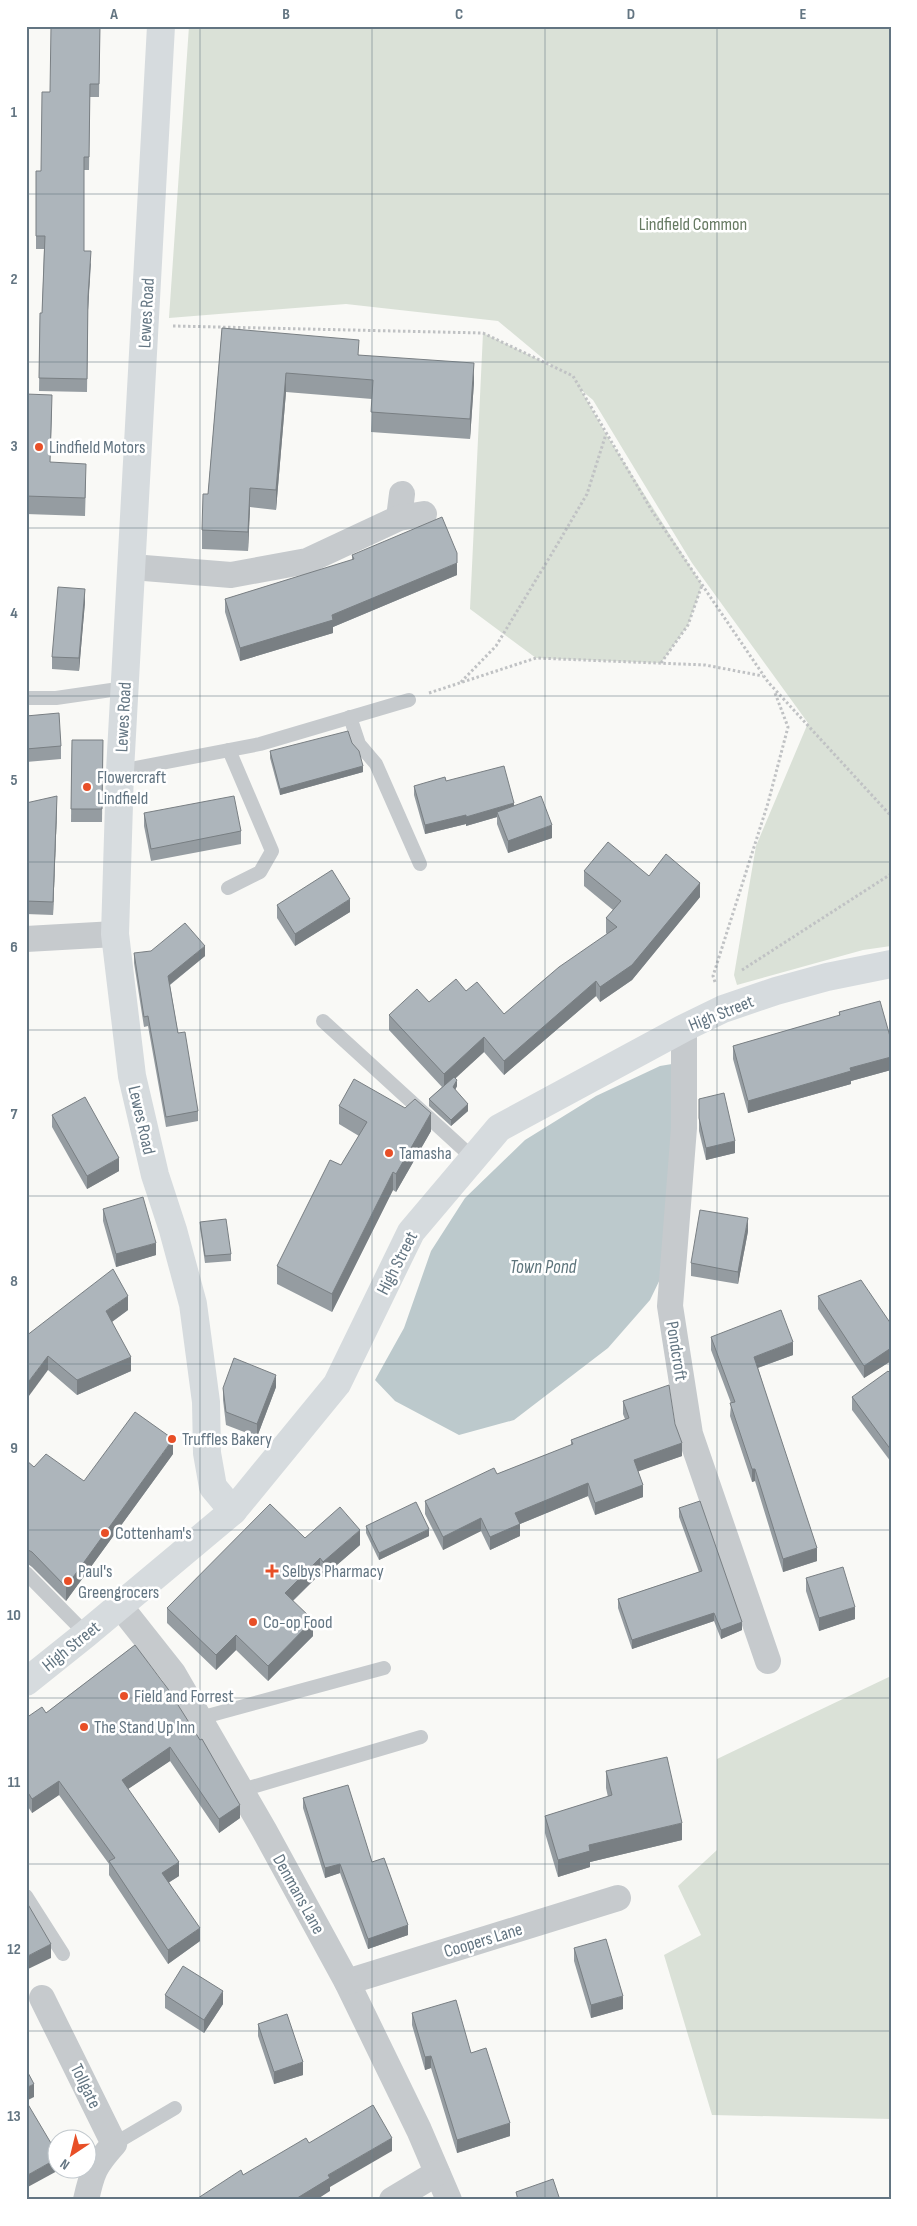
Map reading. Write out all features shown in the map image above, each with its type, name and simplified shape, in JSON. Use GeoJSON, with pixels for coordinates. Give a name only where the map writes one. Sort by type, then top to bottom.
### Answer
{"type":"FeatureCollection","features":[{"type":"Feature","properties":{"kind":"main road","name":"Lewes Road"},"geometry":{"type":"LineString","coordinates":[[161,26],[120,771],[115,934],[132,1076],[155,1175],[192,1304],[206,1402],[207,1453],[213,1487],[233,1511]]}},
{"type":"Feature","properties":{"kind":"main road","name":"High Street"},"geometry":{"type":"LineString","coordinates":[[26,1682],[233,1511],[337,1384],[411,1232],[499,1128],[684,1028],[723,1009],[810,982],[891,964]]}},
{"type":"Feature","properties":{"kind":"street"},"geometry":{"type":"LineString","coordinates":[[132,567],[231,575],[307,561],[400,506],[424,514]]}},
{"type":"Feature","properties":{"kind":"street"},"geometry":{"type":"LineString","coordinates":[[26,939],[115,934]]}},
{"type":"Feature","properties":{"kind":"street","name":"Pondcroft"},"geometry":{"type":"LineString","coordinates":[[684,1028],[684,1128],[670,1306],[690,1434],[768,1661]]}},
{"type":"Feature","properties":{"kind":"street","name":"Denmans Lane"},"geometry":{"type":"LineString","coordinates":[[120,1606],[173,1673],[242,1790],[347,1982],[419,2130],[449,2200]]}},
{"type":"Feature","properties":{"kind":"street","name":"Coopers Lane"},"geometry":{"type":"LineString","coordinates":[[347,1982],[618,1898]]}},
{"type":"Feature","properties":{"kind":"street","name":"Tollgate"},"geometry":{"type":"LineString","coordinates":[[42,1998],[114,2144]]}},
{"type":"Feature","properties":{"kind":"street"},"geometry":{"type":"LineString","coordinates":[[86,2200],[91,2174],[114,2144]]}},
{"type":"Feature","properties":{"kind":"street"},"geometry":{"type":"LineString","coordinates":[[392,2200],[437,2174]]}},
{"type":"Feature","properties":{"kind":"lane"},"geometry":{"type":"LineString","coordinates":[[26,698],[56,698],[125,688]]}},
{"type":"Feature","properties":{"kind":"lane"},"geometry":{"type":"LineString","coordinates":[[120,771],[260,744],[409,700]]}},
{"type":"Feature","properties":{"kind":"lane"},"geometry":{"type":"LineString","coordinates":[[350,717],[359,744],[376,764],[420,864]]}},
{"type":"Feature","properties":{"kind":"lane"},"geometry":{"type":"LineString","coordinates":[[228,888],[260,872],[272,851],[229,750]]}},
{"type":"Feature","properties":{"kind":"lane"},"geometry":{"type":"LineString","coordinates":[[323,1021],[473,1158]]}},
{"type":"Feature","properties":{"kind":"lane"},"geometry":{"type":"LineString","coordinates":[[26,1573],[86,1634]]}},
{"type":"Feature","properties":{"kind":"lane"},"geometry":{"type":"LineString","coordinates":[[200,1718],[384,1668]]}},
{"type":"Feature","properties":{"kind":"lane"},"geometry":{"type":"LineString","coordinates":[[242,1790],[421,1737]]}},
{"type":"Feature","properties":{"kind":"lane"},"geometry":{"type":"LineString","coordinates":[[26,1896],[63,1954]]}},
{"type":"Feature","properties":{"kind":"lane"},"geometry":{"type":"LineString","coordinates":[[114,2144],[175,2108]]}},
{"type":"Feature","properties":{"kind":"path"},"geometry":{"type":"LineString","coordinates":[[145,325],[483,333],[573,376],[652,511],[774,690],[891,816]]}},
{"type":"Feature","properties":{"kind":"path"},"geometry":{"type":"LineString","coordinates":[[461,683],[496,646],[587,494],[606,434]]}},
{"type":"Feature","properties":{"kind":"path"},"geometry":{"type":"LineString","coordinates":[[660,663],[688,625],[702,585]]}},
{"type":"Feature","properties":{"kind":"path"},"geometry":{"type":"LineString","coordinates":[[409,700],[536,658],[705,665],[764,676]]}},
{"type":"Feature","properties":{"kind":"path"},"geometry":{"type":"LineString","coordinates":[[723,1009],[713,976],[768,803],[788,727],[774,690]]}},
{"type":"Feature","properties":{"kind":"path"},"geometry":{"type":"LineString","coordinates":[[741,971],[891,874]]}},
{"type":"Feature","properties":{"kind":"green space","name":"Lindfield Common"},"geometry":{"type":"Polygon","coordinates":[[[189,26],[891,26],[891,946],[863,950],[737,985],[734,975],[756,846],[808,723],[692,563],[593,400],[581,390],[606,434],[702,585],[688,625],[661,663],[536,658],[470,609],[483,333],[552,366],[498,321],[346,304],[169,318],[189,26]]]}},
{"type":"Feature","properties":{"kind":"green space"},"geometry":{"type":"Polygon","coordinates":[[[891,1676],[891,2119],[712,2115],[664,1955],[701,1935],[678,1886],[717,1850],[717,1759],[891,1676]]]}},
{"type":"Feature","properties":{"kind":"water","name":"Town Pond"},"geometry":{"type":"Polygon","coordinates":[[[672,1064],[684,1082],[664,1271],[650,1300],[608,1348],[514,1420],[459,1435],[395,1401],[375,1380],[404,1328],[431,1251],[465,1198],[525,1140],[596,1096],[660,1066],[672,1064]]]}},
{"type":"Feature","properties":{"kind":"building"},"geometry":{"type":"Polygon","coordinates":[[[51,26],[100,26],[99,84],[90,84],[89,157],[84,157],[84,251],[91,251],[88,297],[87,379],[39,378],[40,313],[42,313],[45,236],[36,236],[36,171],[41,171],[42,92],[50,92],[51,26]]]}},
{"type":"Feature","properties":{"kind":"building"},"geometry":{"type":"Polygon","coordinates":[[[222,328],[359,340],[358,355],[474,363],[470,419],[371,412],[373,380],[286,373],[276,490],[250,488],[248,532],[202,530],[203,494],[208,494],[222,328]]]}},
{"type":"Feature","properties":{"kind":"building","name":"Lindfield Motors"},"geometry":{"type":"Polygon","coordinates":[[[26,394],[52,395],[50,462],[86,464],[85,498],[26,496],[26,394]]]}},
{"type":"Feature","properties":{"kind":"building"},"geometry":{"type":"Polygon","coordinates":[[[442,517],[457,553],[457,563],[332,615],[333,620],[240,648],[225,599],[354,559],[352,555],[442,517]]]}},
{"type":"Feature","properties":{"kind":"building"},"geometry":{"type":"Polygon","coordinates":[[[58,587],[85,589],[79,658],[52,657],[58,587]]]}},
{"type":"Feature","properties":{"kind":"building"},"geometry":{"type":"Polygon","coordinates":[[[59,713],[61,746],[26,749],[26,716],[59,713]]]}},
{"type":"Feature","properties":{"kind":"building"},"geometry":{"type":"Polygon","coordinates":[[[348,731],[352,743],[359,751],[363,766],[280,789],[270,751],[348,731]]]}},
{"type":"Feature","properties":{"kind":"building","name":"Flowercraft Lindfield"},"geometry":{"type":"Polygon","coordinates":[[[72,740],[103,740],[102,809],[71,809],[72,740]]]}},
{"type":"Feature","properties":{"kind":"building"},"geometry":{"type":"Polygon","coordinates":[[[504,766],[514,803],[466,817],[466,815],[425,825],[414,786],[445,777],[446,781],[504,766]]]}},
{"type":"Feature","properties":{"kind":"building"},"geometry":{"type":"Polygon","coordinates":[[[57,796],[53,902],[26,901],[26,803],[57,796]]]}},
{"type":"Feature","properties":{"kind":"building"},"geometry":{"type":"Polygon","coordinates":[[[234,796],[241,831],[151,849],[144,813],[234,796]]]}},
{"type":"Feature","properties":{"kind":"building"},"geometry":{"type":"Polygon","coordinates":[[[541,796],[552,825],[508,841],[497,812],[541,796]]]}},
{"type":"Feature","properties":{"kind":"building"},"geometry":{"type":"Polygon","coordinates":[[[608,842],[649,876],[666,854],[700,883],[632,965],[600,987],[596,981],[504,1061],[484,1037],[444,1074],[389,1015],[417,989],[429,1002],[456,979],[466,991],[477,982],[504,1014],[559,967],[617,927],[606,918],[621,901],[584,871],[608,842]]]}},
{"type":"Feature","properties":{"kind":"building"},"geometry":{"type":"Polygon","coordinates":[[[332,870],[350,899],[295,934],[277,905],[332,870]]]}},
{"type":"Feature","properties":{"kind":"building"},"geometry":{"type":"Polygon","coordinates":[[[185,923],[205,946],[168,976],[178,1033],[185,1032],[198,1111],[166,1117],[148,1016],[144,1017],[134,953],[151,951],[185,923]]]}},
{"type":"Feature","properties":{"kind":"building"},"geometry":{"type":"Polygon","coordinates":[[[880,1001],[891,1040],[891,1057],[850,1068],[851,1071],[748,1101],[733,1046],[840,1015],[839,1012],[880,1001]]]}},
{"type":"Feature","properties":{"kind":"building"},"geometry":{"type":"Polygon","coordinates":[[[454,1077],[457,1080],[453,1087],[468,1104],[451,1120],[429,1099],[454,1077]]]}},
{"type":"Feature","properties":{"kind":"building"},"geometry":{"type":"Polygon","coordinates":[[[354,1079],[405,1108],[415,1099],[431,1113],[396,1174],[393,1172],[332,1294],[277,1266],[330,1160],[341,1165],[367,1122],[339,1106],[354,1079]]]}},
{"type":"Feature","properties":{"kind":"building"},"geometry":{"type":"Polygon","coordinates":[[[724,1093],[735,1141],[706,1148],[699,1118],[699,1099],[724,1093]]]}},
{"type":"Feature","properties":{"kind":"building"},"geometry":{"type":"Polygon","coordinates":[[[85,1097],[119,1158],[87,1176],[52,1115],[85,1097]]]}},
{"type":"Feature","properties":{"kind":"building"},"geometry":{"type":"Polygon","coordinates":[[[143,1197],[156,1243],[116,1254],[103,1209],[143,1197]]]}},
{"type":"Feature","properties":{"kind":"building"},"geometry":{"type":"Polygon","coordinates":[[[700,1210],[748,1218],[738,1272],[691,1263],[700,1210]]]}},
{"type":"Feature","properties":{"kind":"building"},"geometry":{"type":"Polygon","coordinates":[[[226,1219],[231,1254],[205,1256],[200,1222],[226,1219]]]}},
{"type":"Feature","properties":{"kind":"building"},"geometry":{"type":"Polygon","coordinates":[[[113,1269],[128,1296],[106,1311],[131,1357],[77,1380],[48,1356],[26,1385],[26,1336],[113,1269]]]}},
{"type":"Feature","properties":{"kind":"building"},"geometry":{"type":"Polygon","coordinates":[[[861,1280],[891,1324],[891,1348],[864,1366],[818,1296],[861,1280]]]}},
{"type":"Feature","properties":{"kind":"building"},"geometry":{"type":"Polygon","coordinates":[[[781,1310],[793,1342],[754,1357],[817,1548],[783,1559],[755,1469],[752,1469],[730,1403],[735,1402],[711,1337],[781,1310]]]}},
{"type":"Feature","properties":{"kind":"building"},"geometry":{"type":"Polygon","coordinates":[[[234,1358],[276,1375],[257,1424],[226,1412],[223,1388],[234,1358]]]}},
{"type":"Feature","properties":{"kind":"building"},"geometry":{"type":"Polygon","coordinates":[[[888,1371],[891,1374],[891,1450],[852,1397],[888,1371]]]}},
{"type":"Feature","properties":{"kind":"building"},"geometry":{"type":"Polygon","coordinates":[[[669,1385],[675,1424],[682,1443],[634,1460],[643,1485],[595,1503],[588,1483],[515,1513],[520,1524],[490,1537],[481,1518],[443,1537],[425,1501],[494,1468],[497,1474],[573,1444],[571,1440],[629,1418],[623,1401],[669,1385]]]}},
{"type":"Feature","properties":{"kind":"building"},"geometry":{"type":"Polygon","coordinates":[[[135,1412],[173,1439],[66,1587],[32,1552],[26,1550],[26,1460],[34,1467],[46,1454],[84,1481],[135,1412]]]}},
{"type":"Feature","properties":{"kind":"building"},"geometry":{"type":"Polygon","coordinates":[[[700,1501],[742,1622],[721,1630],[714,1613],[632,1640],[618,1599],[702,1571],[679,1508],[700,1501]]]}},
{"type":"Feature","properties":{"kind":"building"},"geometry":{"type":"Polygon","coordinates":[[[416,1502],[429,1529],[379,1553],[366,1526],[416,1502]]]}},
{"type":"Feature","properties":{"kind":"building"},"geometry":{"type":"Polygon","coordinates":[[[270,1504],[305,1538],[340,1507],[360,1530],[323,1562],[320,1558],[285,1593],[313,1620],[268,1666],[236,1635],[216,1655],[167,1608],[270,1504]]]}},
{"type":"Feature","properties":{"kind":"building"},"geometry":{"type":"Polygon","coordinates":[[[843,1567],[855,1607],[819,1618],[806,1578],[843,1567]]]}},
{"type":"Feature","properties":{"kind":"building"},"geometry":{"type":"Polygon","coordinates":[[[135,1645],[168,1689],[200,1740],[202,1739],[240,1805],[219,1819],[170,1747],[122,1780],[179,1862],[162,1873],[200,1928],[168,1950],[109,1861],[115,1858],[59,1781],[32,1799],[26,1791],[26,1718],[42,1707],[46,1713],[135,1645]]]}},
{"type":"Feature","properties":{"kind":"building"},"geometry":{"type":"Polygon","coordinates":[[[667,1757],[682,1823],[589,1845],[590,1851],[558,1860],[545,1816],[612,1795],[606,1771],[667,1757]]]}},
{"type":"Feature","properties":{"kind":"building"},"geometry":{"type":"Polygon","coordinates":[[[348,1785],[372,1862],[384,1858],[408,1925],[368,1939],[340,1864],[325,1868],[303,1798],[348,1785]]]}},
{"type":"Feature","properties":{"kind":"building"},"geometry":{"type":"Polygon","coordinates":[[[26,1901],[51,1944],[26,1957],[26,1901]]]}},
{"type":"Feature","properties":{"kind":"building"},"geometry":{"type":"Polygon","coordinates":[[[606,1939],[623,1996],[591,2005],[574,1948],[606,1939]]]}},
{"type":"Feature","properties":{"kind":"building"},"geometry":{"type":"Polygon","coordinates":[[[183,1966],[223,1991],[204,2020],[165,1995],[183,1966]]]}},
{"type":"Feature","properties":{"kind":"building"},"geometry":{"type":"Polygon","coordinates":[[[456,2000],[471,2053],[486,2048],[510,2123],[457,2140],[431,2056],[425,2057],[412,2013],[456,2000]]]}},
{"type":"Feature","properties":{"kind":"building"},"geometry":{"type":"Polygon","coordinates":[[[287,2014],[303,2062],[274,2072],[258,2024],[287,2014]]]}},
{"type":"Feature","properties":{"kind":"building"},"geometry":{"type":"Polygon","coordinates":[[[26,2069],[34,2084],[26,2088],[26,2069]]]}},
{"type":"Feature","properties":{"kind":"building"},"geometry":{"type":"Polygon","coordinates":[[[26,2101],[48,2138],[48,2164],[26,2176],[26,2101]]]}},
{"type":"Feature","properties":{"kind":"building"},"geometry":{"type":"Polygon","coordinates":[[[373,2105],[392,2138],[328,2175],[330,2178],[294,2200],[195,2200],[241,2170],[243,2175],[306,2138],[309,2143],[373,2105]]]}},
{"type":"Feature","properties":{"kind":"building"},"geometry":{"type":"Polygon","coordinates":[[[553,2179],[560,2200],[518,2200],[516,2192],[553,2179]]]}},
{"type":"Feature","properties":{"kind":"place","name":"Lindfield Motors"},"geometry":{"type":"Point","coordinates":[39,447]}},
{"type":"Feature","properties":{"kind":"place","name":"Flowercraft Lindfield"},"geometry":{"type":"Point","coordinates":[87,787]}},
{"type":"Feature","properties":{"kind":"place","name":"Tamasha"},"geometry":{"type":"Point","coordinates":[389,1153]}},
{"type":"Feature","properties":{"kind":"place","name":"Truffles Bakery"},"geometry":{"type":"Point","coordinates":[172,1439]}},
{"type":"Feature","properties":{"kind":"place","name":"Cottenham's"},"geometry":{"type":"Point","coordinates":[105,1533]}},
{"type":"Feature","properties":{"kind":"place","name":"Selbys Pharmacy"},"geometry":{"type":"Point","coordinates":[272,1571]}},
{"type":"Feature","properties":{"kind":"place","name":"Paul's Greengrocers"},"geometry":{"type":"Point","coordinates":[68,1581]}},
{"type":"Feature","properties":{"kind":"place","name":"Co-op Food"},"geometry":{"type":"Point","coordinates":[253,1622]}},
{"type":"Feature","properties":{"kind":"place","name":"Field and Forrest"},"geometry":{"type":"Point","coordinates":[124,1696]}},
{"type":"Feature","properties":{"kind":"place","name":"The Stand Up Inn"},"geometry":{"type":"Point","coordinates":[84,1727]}}]}
